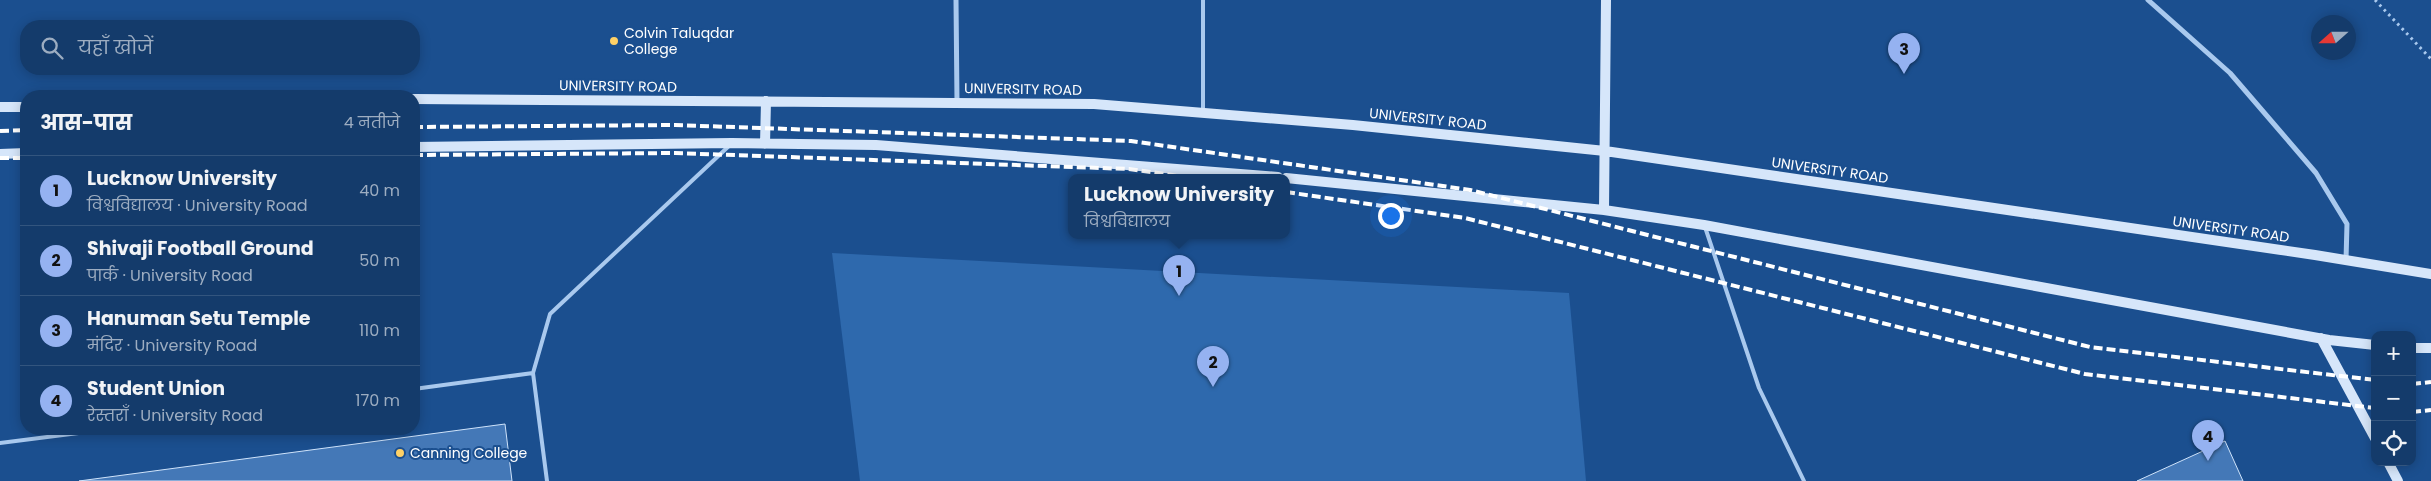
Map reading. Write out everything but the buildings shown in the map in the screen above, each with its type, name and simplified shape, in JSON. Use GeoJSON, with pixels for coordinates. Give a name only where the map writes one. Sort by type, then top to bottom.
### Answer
{"type":"FeatureCollection","features":[{"type":"Feature","properties":{"kind":"main road"},"geometry":{"type":"LineString","coordinates":[[1604,210],[1606,0]]}},
{"type":"Feature","properties":{"kind":"main road","name":"UNIVERSITY ROAD"},"geometry":{"type":"LineString","coordinates":[[420,99],[1094,104],[1203,112],[1605,151],[2431,274]]}},
{"type":"Feature","properties":{"kind":"main road"},"geometry":{"type":"LineString","coordinates":[[765,144],[766,101]]}},
{"type":"Feature","properties":{"kind":"main road"},"geometry":{"type":"LineString","coordinates":[[0,107],[20,107]]}},
{"type":"Feature","properties":{"kind":"main road"},"geometry":{"type":"LineString","coordinates":[[420,147],[732,143],[876,145],[1240,174]]}},
{"type":"Feature","properties":{"kind":"main road"},"geometry":{"type":"LineString","coordinates":[[0,154],[20,153]]}},
{"type":"Feature","properties":{"kind":"main road"},"geometry":{"type":"LineString","coordinates":[[1290,178],[1604,210],[1704,225],[2321,338],[2371,344]]}},
{"type":"Feature","properties":{"kind":"main road"},"geometry":{"type":"LineString","coordinates":[[2321,338],[2371,431]]}},
{"type":"Feature","properties":{"kind":"main road"},"geometry":{"type":"LineString","coordinates":[[2416,348],[2431,348]]}},
{"type":"Feature","properties":{"kind":"main road"},"geometry":{"type":"LineString","coordinates":[[2390,466],[2398,481]]}},
{"type":"Feature","properties":{"kind":"street"},"geometry":{"type":"LineString","coordinates":[[956,0],[957,102]]}},
{"type":"Feature","properties":{"kind":"street"},"geometry":{"type":"LineString","coordinates":[[2148,0],[2230,73],[2316,173],[2347,224],[2346,260]]}},
{"type":"Feature","properties":{"kind":"lane"},"geometry":{"type":"LineString","coordinates":[[1203,0],[1203,112]]}},
{"type":"Feature","properties":{"kind":"lane"},"geometry":{"type":"LineString","coordinates":[[547,481],[533,373],[550,314],[732,143]]}},
{"type":"Feature","properties":{"kind":"lane"},"geometry":{"type":"LineString","coordinates":[[1704,225],[1759,388],[1804,481]]}},
{"type":"Feature","properties":{"kind":"lane"},"geometry":{"type":"LineString","coordinates":[[420,388],[533,373]]}},
{"type":"Feature","properties":{"kind":"lane"},"geometry":{"type":"LineString","coordinates":[[0,443],[63,435]]}},
{"type":"Feature","properties":{"kind":"path"},"geometry":{"type":"LineString","coordinates":[[2375,0],[2431,59]]}},
{"type":"Feature","properties":{"kind":"shaded area"},"geometry":{"type":"Polygon","coordinates":[[[832,253],[1569,293],[1586,481],[860,481],[832,253]]]}},
{"type":"Feature","properties":{"kind":"railway"},"geometry":{"type":"LineString","coordinates":[[420,127],[675,125],[1131,141],[1470,190],[2090,347],[2371,380]]}},
{"type":"Feature","properties":{"kind":"railway"},"geometry":{"type":"LineString","coordinates":[[0,131],[20,130]]}},
{"type":"Feature","properties":{"kind":"railway"},"geometry":{"type":"LineString","coordinates":[[420,155],[675,153],[1129,169],[1166,174]]}},
{"type":"Feature","properties":{"kind":"railway"},"geometry":{"type":"LineString","coordinates":[[0,158],[20,158]]}},
{"type":"Feature","properties":{"kind":"railway"},"geometry":{"type":"LineString","coordinates":[[1290,193],[1465,218],[2085,374],[2371,408]]}},
{"type":"Feature","properties":{"kind":"railway"},"geometry":{"type":"LineString","coordinates":[[2416,384],[2431,382]]}},
{"type":"Feature","properties":{"kind":"railway"},"geometry":{"type":"LineString","coordinates":[[2416,412],[2431,410]]}},
{"type":"Feature","properties":{"kind":"place","name":"Colvin Taluqdar College"},"geometry":{"type":"Point","coordinates":[614,41]}},
{"type":"Feature","properties":{"kind":"place","name":"Hanuman Setu Temple"},"geometry":{"type":"Point","coordinates":[1904,74]}},
{"type":"Feature","properties":{"kind":"place","name":"Lucknow University"},"geometry":{"type":"Point","coordinates":[1179,296]}},
{"type":"Feature","properties":{"kind":"place","name":"Shivaji Football Ground"},"geometry":{"type":"Point","coordinates":[1213,387]}},
{"type":"Feature","properties":{"kind":"place","name":"Canning College"},"geometry":{"type":"Point","coordinates":[400,453]}},
{"type":"Feature","properties":{"kind":"place","name":"Student Union"},"geometry":{"type":"Point","coordinates":[2208,461]}}]}
